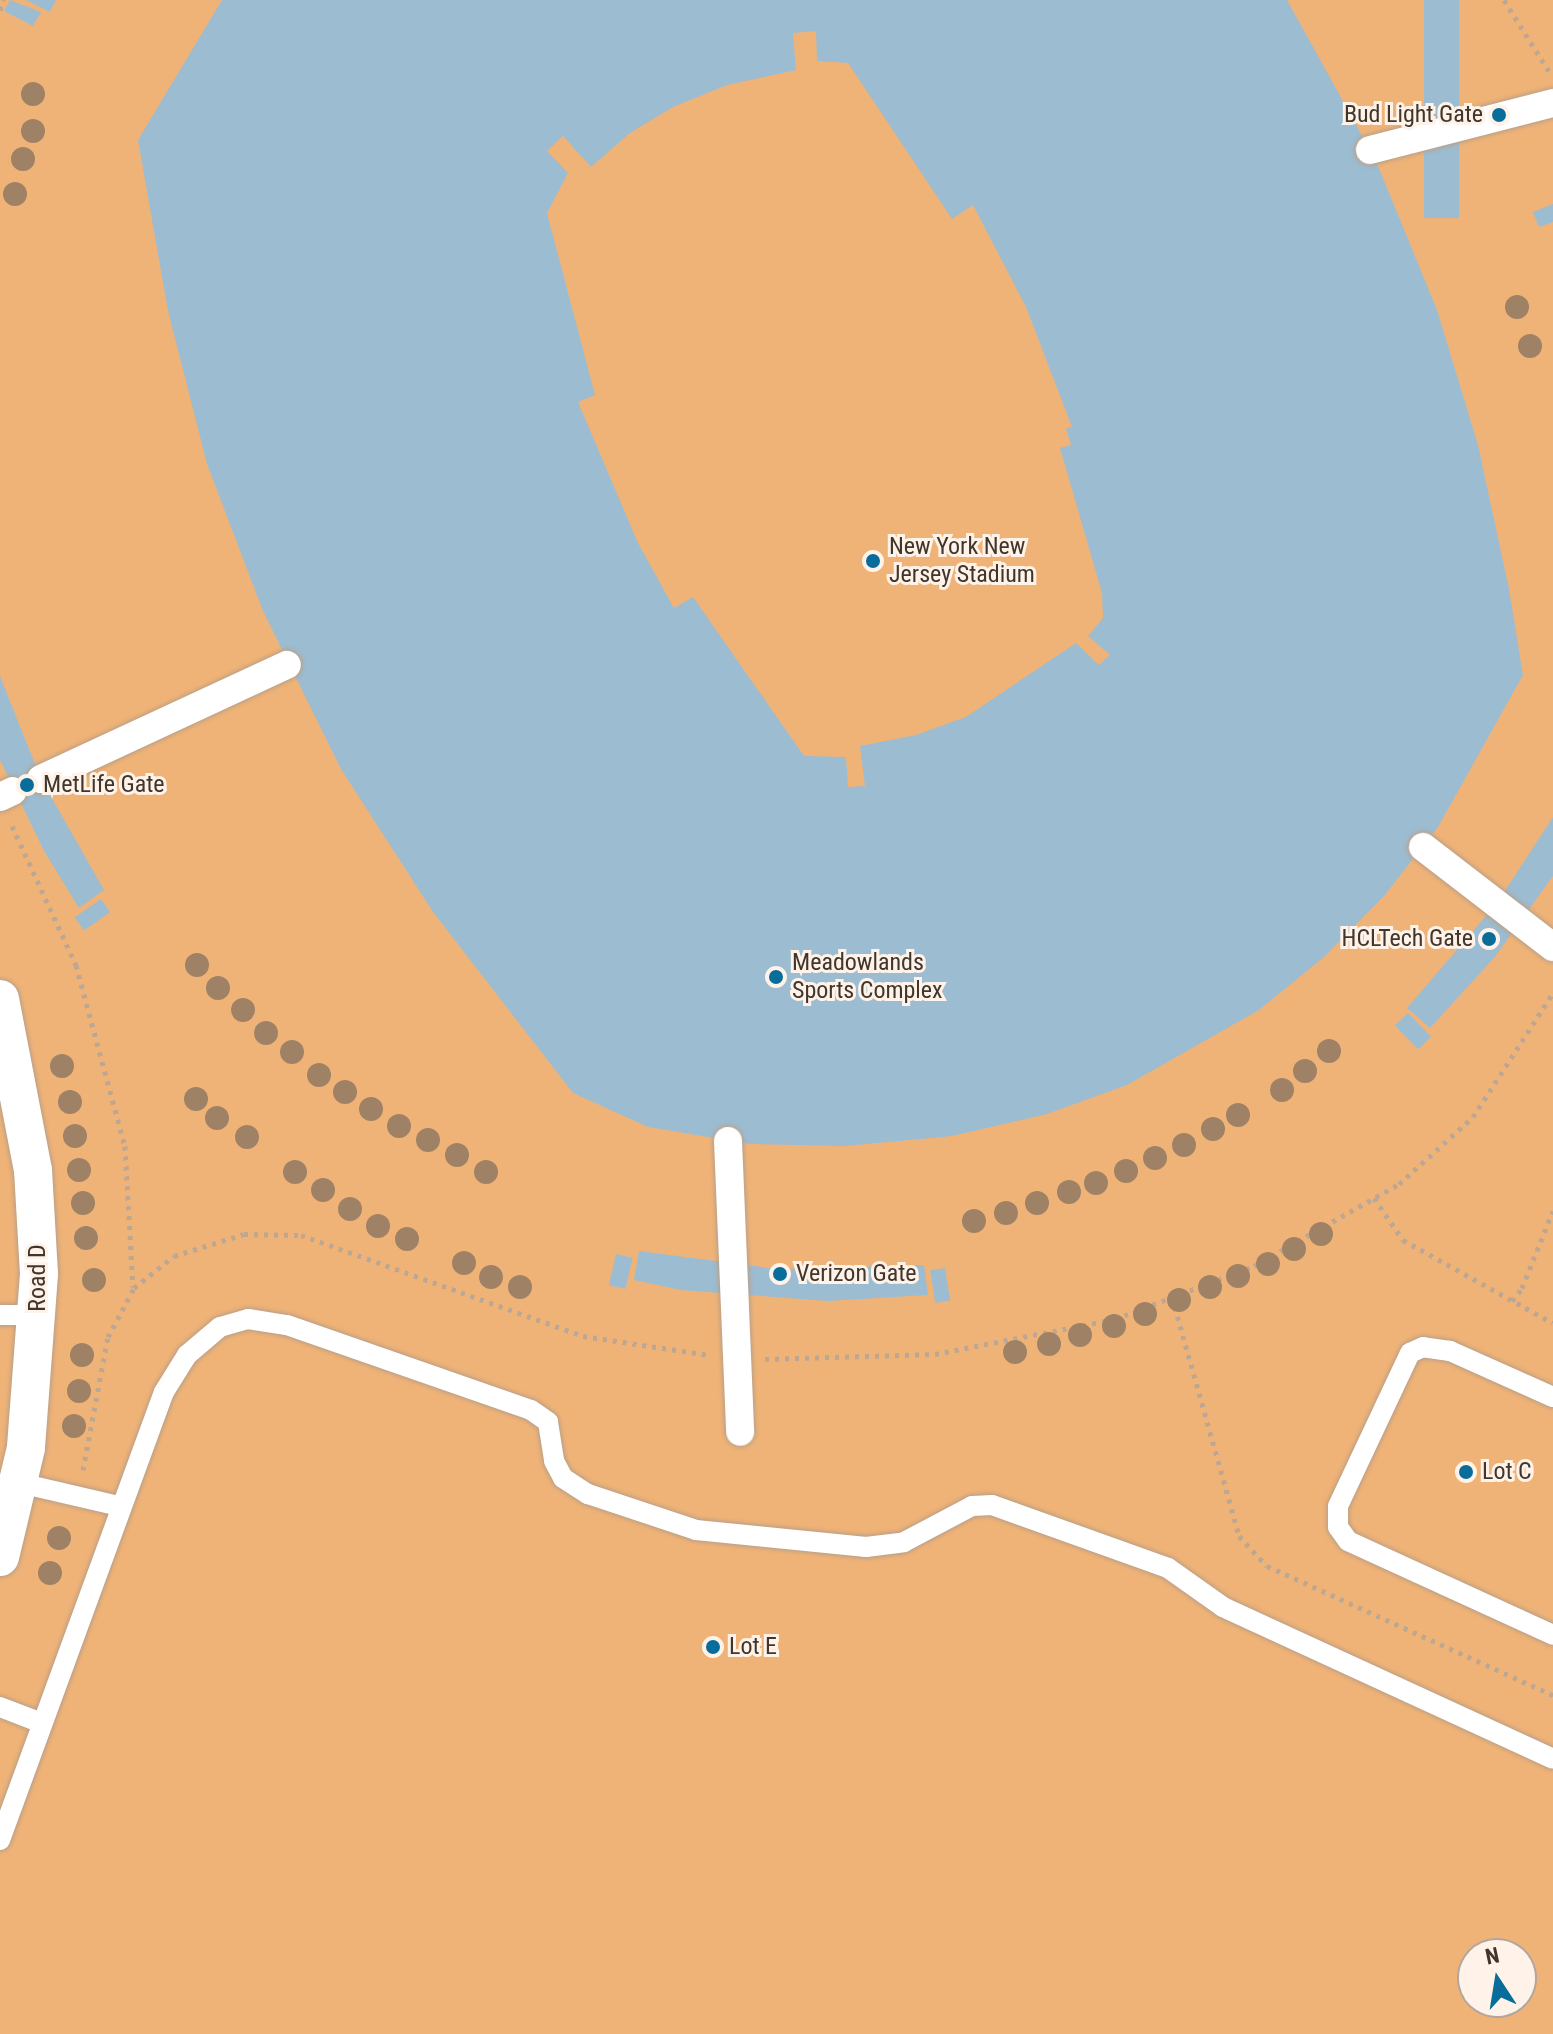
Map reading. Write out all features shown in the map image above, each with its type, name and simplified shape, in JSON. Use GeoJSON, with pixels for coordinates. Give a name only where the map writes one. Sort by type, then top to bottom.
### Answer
{"type":"FeatureCollection","features":[{"type":"Feature","properties":{"kind":"street"},"geometry":{"type":"LineString","coordinates":[[1370,150],[1553,103]]}},
{"type":"Feature","properties":{"kind":"street"},"geometry":{"type":"LineString","coordinates":[[41,779],[287,665]]}},
{"type":"Feature","properties":{"kind":"street"},"geometry":{"type":"LineString","coordinates":[[1423,847],[1553,947]]}},
{"type":"Feature","properties":{"kind":"street","name":"Road D"},"geometry":{"type":"LineString","coordinates":[[0,999],[33,1170],[38,1315],[20,1483],[0,1557]]}},
{"type":"Feature","properties":{"kind":"street"},"geometry":{"type":"LineString","coordinates":[[728,1141],[740,1432]]}},
{"type":"Feature","properties":{"kind":"lane"},"geometry":{"type":"LineString","coordinates":[[0,1315],[38,1315]]}},
{"type":"Feature","properties":{"kind":"lane"},"geometry":{"type":"LineString","coordinates":[[0,1840],[119,1506],[164,1392],[187,1355],[220,1327],[248,1319],[287,1325],[531,1410],[548,1422],[563,1478],[588,1494],[696,1530],[866,1547],[904,1542],[972,1506],[992,1505],[1168,1568],[1223,1607],[1553,1759]]}},
{"type":"Feature","properties":{"kind":"lane"},"geometry":{"type":"LineString","coordinates":[[1553,1397],[1450,1351],[1423,1347],[1410,1353],[1338,1506],[1338,1527],[1348,1541],[1553,1635]]}},
{"type":"Feature","properties":{"kind":"lane"},"geometry":{"type":"LineString","coordinates":[[20,1483],[119,1506]]}},
{"type":"Feature","properties":{"kind":"lane"},"geometry":{"type":"LineString","coordinates":[[0,1707],[42,1723]]}},
{"type":"Feature","properties":{"kind":"path"},"geometry":{"type":"LineString","coordinates":[[0,10],[4,0]]}},
{"type":"Feature","properties":{"kind":"path"},"geometry":{"type":"LineString","coordinates":[[1504,0],[1553,77]]}},
{"type":"Feature","properties":{"kind":"path"},"geometry":{"type":"LineString","coordinates":[[6,801],[76,965],[125,1146],[134,1288]]}},
{"type":"Feature","properties":{"kind":"path"},"geometry":{"type":"LineString","coordinates":[[83,1471],[108,1337],[134,1288],[174,1256],[244,1234],[301,1235],[583,1336],[737,1360],[935,1354],[1115,1319],[1254,1266],[1399,1184],[1473,1117],[1553,993]]}},
{"type":"Feature","properties":{"kind":"path"},"geometry":{"type":"LineString","coordinates":[[1374,1197],[1403,1240],[1553,1323]]}},
{"type":"Feature","properties":{"kind":"path"},"geometry":{"type":"LineString","coordinates":[[1512,1301],[1522,1288],[1553,1211]]}},
{"type":"Feature","properties":{"kind":"path"},"geometry":{"type":"LineString","coordinates":[[1172,1297],[1239,1536],[1267,1566],[1553,1695]]}},
{"type":"Feature","properties":{"kind":"shaded area","name":"Meadowlands Sports Complex"},"geometry":{"type":"Polygon","coordinates":[[[0,0],[1553,0],[1553,2034],[0,2034],[0,0]]]}},
{"type":"Feature","properties":{"kind":"building"},"geometry":{"type":"Polygon","coordinates":[[[10,0],[41,12],[33,26],[4,11],[10,0]]]}},
{"type":"Feature","properties":{"kind":"building"},"geometry":{"type":"Polygon","coordinates":[[[26,0],[56,0],[50,12],[26,0]]]}},
{"type":"Feature","properties":{"kind":"building","name":"New York New Jersey Stadium"},"geometry":{"type":"Polygon","coordinates":[[[222,0],[1287,0],[1376,161],[1437,310],[1478,445],[1509,589],[1523,675],[1438,827],[1384,896],[1324,957],[1259,1010],[1127,1085],[1047,1114],[952,1136],[845,1146],[750,1144],[648,1127],[573,1093],[433,912],[341,769],[263,611],[207,464],[168,311],[138,140],[222,0]],[[816,31],[793,33],[796,70],[727,85],[673,107],[630,133],[591,167],[563,136],[547,151],[568,173],[547,213],[595,395],[578,402],[638,543],[674,608],[693,597],[804,756],[846,757],[848,787],[865,786],[860,746],[916,735],[966,717],[1076,643],[1099,665],[1110,655],[1088,636],[1103,618],[1102,593],[1060,448],[1071,445],[1066,428],[1072,427],[1026,307],[973,205],[952,219],[848,63],[817,61],[816,31]]]}},
{"type":"Feature","properties":{"kind":"building"},"geometry":{"type":"Polygon","coordinates":[[[1424,0],[1459,0],[1459,218],[1424,218],[1424,0]]]}},
{"type":"Feature","properties":{"kind":"building"},"geometry":{"type":"Polygon","coordinates":[[[1553,204],[1553,222],[1539,227],[1533,212],[1553,204]]]}},
{"type":"Feature","properties":{"kind":"building","name":"MetLife Gate"},"geometry":{"type":"Polygon","coordinates":[[[0,676],[41,779],[104,890],[79,908],[44,851],[0,760],[0,676]]]}},
{"type":"Feature","properties":{"kind":"building","name":"HCLTech Gate"},"geometry":{"type":"Polygon","coordinates":[[[1553,817],[1553,876],[1494,958],[1430,1028],[1407,1008],[1497,903],[1553,817]]]}},
{"type":"Feature","properties":{"kind":"building"},"geometry":{"type":"Polygon","coordinates":[[[101,899],[110,912],[84,930],[75,917],[101,899]]]}},
{"type":"Feature","properties":{"kind":"building"},"geometry":{"type":"Polygon","coordinates":[[[1408,1013],[1431,1037],[1418,1049],[1395,1026],[1408,1013]]]}},
{"type":"Feature","properties":{"kind":"building","name":"Verizon Gate"},"geometry":{"type":"Polygon","coordinates":[[[639,1251],[778,1269],[924,1265],[928,1295],[827,1301],[681,1290],[634,1280],[639,1251]]]}},
{"type":"Feature","properties":{"kind":"building"},"geometry":{"type":"Polygon","coordinates":[[[616,1254],[633,1258],[625,1289],[609,1285],[616,1254]]]}},
{"type":"Feature","properties":{"kind":"building"},"geometry":{"type":"Polygon","coordinates":[[[945,1268],[950,1301],[935,1303],[930,1270],[945,1268]]]}},
{"type":"Feature","properties":{"kind":"place","name":"Bud Light Gate"},"geometry":{"type":"Point","coordinates":[1499,115]}},
{"type":"Feature","properties":{"kind":"place","name":"New York New Jersey Stadium"},"geometry":{"type":"Point","coordinates":[873,561]}},
{"type":"Feature","properties":{"kind":"place","name":"MetLife Gate"},"geometry":{"type":"Point","coordinates":[27,785]}},
{"type":"Feature","properties":{"kind":"place","name":"HCLTech Gate"},"geometry":{"type":"Point","coordinates":[1489,939]}},
{"type":"Feature","properties":{"kind":"place","name":"Meadowlands Sports Complex"},"geometry":{"type":"Point","coordinates":[776,977]}},
{"type":"Feature","properties":{"kind":"place","name":"Verizon Gate"},"geometry":{"type":"Point","coordinates":[780,1274]}},
{"type":"Feature","properties":{"kind":"place","name":"Lot C"},"geometry":{"type":"Point","coordinates":[1466,1472]}},
{"type":"Feature","properties":{"kind":"place","name":"Lot E"},"geometry":{"type":"Point","coordinates":[713,1647]}}]}
